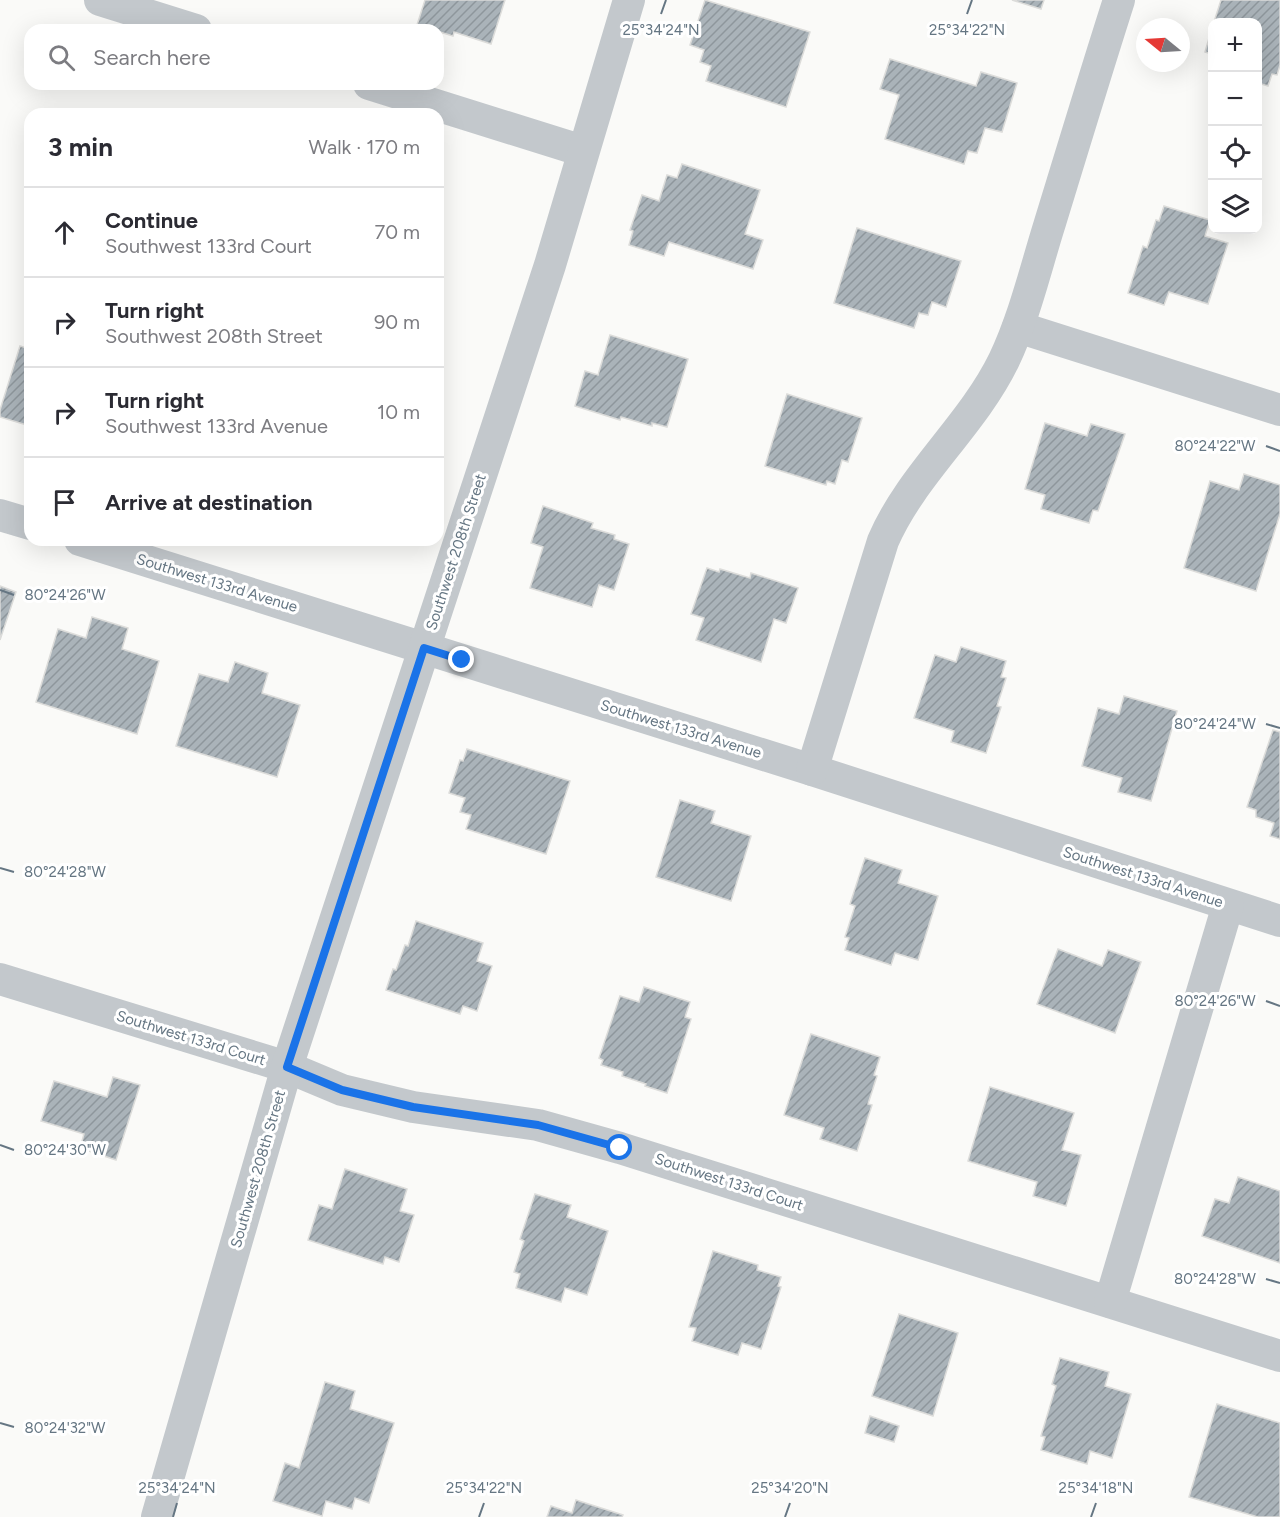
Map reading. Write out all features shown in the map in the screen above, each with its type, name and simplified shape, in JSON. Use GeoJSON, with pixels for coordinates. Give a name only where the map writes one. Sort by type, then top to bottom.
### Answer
{"type":"FeatureCollection","features":[{"type":"Feature","properties":{"kind":"street"},"geometry":{"type":"LineString","coordinates":[[100,0],[177,24]]}},
{"type":"Feature","properties":{"kind":"street","name":"Southwest 208th Street"},"geometry":{"type":"LineString","coordinates":[[157,1517],[287,1067],[550,265],[628,0]]}},
{"type":"Feature","properties":{"kind":"street"},"geometry":{"type":"LineString","coordinates":[[812,770],[884,541],[893,520],[912,489],[976,409],[996,376],[1018,327],[1119,0]]}},
{"type":"Feature","properties":{"kind":"street"},"geometry":{"type":"LineString","coordinates":[[388,90],[583,151]]}},
{"type":"Feature","properties":{"kind":"street"},"geometry":{"type":"LineString","coordinates":[[1018,327],[1280,410]]}},
{"type":"Feature","properties":{"kind":"street"},"geometry":{"type":"LineString","coordinates":[[0,515],[24,522]]}},
{"type":"Feature","properties":{"kind":"street","name":"Southwest 133rd Avenue"},"geometry":{"type":"LineString","coordinates":[[99,546],[812,770],[1280,921]]}},
{"type":"Feature","properties":{"kind":"street"},"geometry":{"type":"LineString","coordinates":[[1110,1302],[1228,905]]}},
{"type":"Feature","properties":{"kind":"street","name":"Southwest 133rd Court"},"geometry":{"type":"LineString","coordinates":[[0,979],[287,1067],[342,1090],[413,1107],[538,1125],[620,1148],[1280,1356]]}},
{"type":"Feature","properties":{"kind":"building"},"geometry":{"type":"Polygon","coordinates":[[[425,0],[505,0],[491,44],[454,32],[453,36],[444,33],[444,24],[417,24],[425,0]]]}},
{"type":"Feature","properties":{"kind":"building"},"geometry":{"type":"Polygon","coordinates":[[[705,0],[810,32],[786,107],[706,81],[711,66],[700,62],[704,50],[690,45],[705,0]]]}},
{"type":"Feature","properties":{"kind":"building"},"geometry":{"type":"Polygon","coordinates":[[[1012,0],[1044,0],[1041,9],[1012,0]]]}},
{"type":"Feature","properties":{"kind":"building"},"geometry":{"type":"Polygon","coordinates":[[[1221,0],[1280,0],[1280,65],[1277,75],[1272,74],[1268,86],[1262,84],[1262,18],[1215,18],[1221,0]]]}},
{"type":"Feature","properties":{"kind":"building"},"geometry":{"type":"Polygon","coordinates":[[[890,59],[976,86],[981,72],[1017,83],[1002,132],[985,128],[977,153],[968,151],[964,164],[885,139],[899,95],[880,89],[890,59]]]}},
{"type":"Feature","properties":{"kind":"building"},"geometry":{"type":"Polygon","coordinates":[[[682,164],[760,190],[745,234],[763,240],[753,269],[669,242],[664,256],[629,245],[633,231],[630,230],[642,195],[659,201],[667,175],[677,178],[682,164]]]}},
{"type":"Feature","properties":{"kind":"building"},"geometry":{"type":"Polygon","coordinates":[[[1164,206],[1208,219],[1205,236],[1228,243],[1208,304],[1169,292],[1164,305],[1128,293],[1143,246],[1147,248],[1156,220],[1159,221],[1164,206]]]}},
{"type":"Feature","properties":{"kind":"building"},"geometry":{"type":"Polygon","coordinates":[[[857,228],[961,261],[946,307],[932,302],[928,315],[919,313],[914,328],[834,303],[857,228]]]}},
{"type":"Feature","properties":{"kind":"building"},"geometry":{"type":"Polygon","coordinates":[[[610,335],[688,359],[667,427],[652,423],[652,426],[621,417],[620,420],[575,406],[585,371],[598,375],[610,335]]]}},
{"type":"Feature","properties":{"kind":"building"},"geometry":{"type":"Polygon","coordinates":[[[20,346],[24,347],[24,424],[0,417],[0,410],[20,346]]]}},
{"type":"Feature","properties":{"kind":"building"},"geometry":{"type":"Polygon","coordinates":[[[787,394],[862,418],[848,462],[842,460],[835,484],[827,481],[826,485],[765,466],[787,394]]]}},
{"type":"Feature","properties":{"kind":"building"},"geometry":{"type":"Polygon","coordinates":[[[1045,423],[1087,436],[1091,424],[1125,434],[1098,511],[1093,510],[1089,523],[1041,509],[1045,495],[1025,489],[1045,423]]]}},
{"type":"Feature","properties":{"kind":"building"},"geometry":{"type":"Polygon","coordinates":[[[1244,474],[1280,485],[1280,514],[1256,591],[1184,568],[1210,481],[1239,490],[1244,474]]]}},
{"type":"Feature","properties":{"kind":"building"},"geometry":{"type":"Polygon","coordinates":[[[543,506],[593,523],[591,528],[615,535],[614,539],[629,544],[614,590],[599,585],[592,607],[530,588],[543,547],[531,543],[543,506]]]}},
{"type":"Feature","properties":{"kind":"building"},"geometry":{"type":"Polygon","coordinates":[[[707,568],[719,572],[720,569],[750,578],[751,573],[798,588],[786,623],[774,619],[761,662],[696,640],[704,618],[691,614],[707,568]]]}},
{"type":"Feature","properties":{"kind":"building"},"geometry":{"type":"Polygon","coordinates":[[[0,586],[16,592],[0,640],[0,586]]]}},
{"type":"Feature","properties":{"kind":"building"},"geometry":{"type":"Polygon","coordinates":[[[92,617],[128,628],[122,649],[159,661],[137,734],[36,702],[58,629],[86,638],[92,617]]]}},
{"type":"Feature","properties":{"kind":"building"},"geometry":{"type":"Polygon","coordinates":[[[961,647],[1006,661],[1001,677],[1006,678],[997,706],[1001,707],[986,753],[951,742],[954,731],[914,718],[935,655],[956,662],[961,647]]]}},
{"type":"Feature","properties":{"kind":"building"},"geometry":{"type":"Polygon","coordinates":[[[235,662],[268,673],[262,693],[300,705],[277,777],[176,746],[199,674],[228,682],[235,662]]]}},
{"type":"Feature","properties":{"kind":"building"},"geometry":{"type":"Polygon","coordinates":[[[1124,696],[1177,711],[1151,801],[1118,792],[1122,778],[1082,766],[1098,708],[1119,714],[1124,696]]]}},
{"type":"Feature","properties":{"kind":"building"},"geometry":{"type":"Polygon","coordinates":[[[1273,730],[1280,732],[1280,839],[1270,836],[1274,823],[1256,817],[1256,810],[1247,807],[1273,730]]]}},
{"type":"Feature","properties":{"kind":"building"},"geometry":{"type":"Polygon","coordinates":[[[467,749],[570,781],[546,854],[466,829],[471,815],[460,812],[465,798],[449,793],[460,760],[463,761],[467,749]]]}},
{"type":"Feature","properties":{"kind":"building"},"geometry":{"type":"Polygon","coordinates":[[[680,800],[715,811],[711,823],[751,836],[731,901],[656,877],[680,800]]]}},
{"type":"Feature","properties":{"kind":"building"},"geometry":{"type":"Polygon","coordinates":[[[865,858],[902,870],[898,883],[938,896],[918,960],[895,953],[891,965],[845,950],[849,938],[845,937],[855,906],[850,904],[865,858]]]}},
{"type":"Feature","properties":{"kind":"building"},"geometry":{"type":"Polygon","coordinates":[[[416,921],[483,943],[477,961],[492,966],[477,1011],[463,1006],[460,1014],[386,990],[405,945],[408,946],[416,921]]]}},
{"type":"Feature","properties":{"kind":"building"},"geometry":{"type":"Polygon","coordinates":[[[1058,949],[1102,966],[1108,950],[1141,962],[1115,1033],[1037,1004],[1058,949]]]}},
{"type":"Feature","properties":{"kind":"building"},"geometry":{"type":"Polygon","coordinates":[[[644,987],[690,1002],[685,1017],[691,1019],[667,1093],[622,1076],[623,1072],[601,1065],[603,1060],[599,1058],[620,996],[639,1002],[644,987]]]}},
{"type":"Feature","properties":{"kind":"building"},"geometry":{"type":"Polygon","coordinates":[[[811,1034],[880,1057],[868,1104],[872,1105],[857,1151],[820,1139],[824,1128],[784,1115],[811,1034]]]}},
{"type":"Feature","properties":{"kind":"building"},"geometry":{"type":"Polygon","coordinates":[[[113,1077],[140,1085],[116,1160],[80,1148],[84,1134],[41,1121],[54,1081],[107,1097],[113,1077]]]}},
{"type":"Feature","properties":{"kind":"building"},"geometry":{"type":"Polygon","coordinates":[[[990,1087],[1074,1113],[1062,1150],[1081,1155],[1066,1206],[1033,1196],[1037,1182],[968,1161],[990,1087]]]}},
{"type":"Feature","properties":{"kind":"building"},"geometry":{"type":"Polygon","coordinates":[[[345,1169],[407,1189],[400,1211],[414,1215],[399,1262],[385,1257],[383,1264],[308,1240],[319,1205],[332,1209],[345,1169]]]}},
{"type":"Feature","properties":{"kind":"building"},"geometry":{"type":"Polygon","coordinates":[[[1238,1177],[1280,1191],[1280,1263],[1202,1236],[1215,1199],[1229,1203],[1238,1177]]]}},
{"type":"Feature","properties":{"kind":"building"},"geometry":{"type":"Polygon","coordinates":[[[535,1194],[571,1205],[567,1217],[608,1231],[587,1295],[565,1288],[561,1302],[516,1288],[520,1274],[514,1272],[524,1241],[520,1239],[535,1194]]]}},
{"type":"Feature","properties":{"kind":"building"},"geometry":{"type":"Polygon","coordinates":[[[713,1251],[758,1265],[757,1270],[781,1277],[778,1286],[781,1287],[761,1349],[742,1343],[738,1355],[692,1341],[696,1328],[689,1327],[713,1251]]]}},
{"type":"Feature","properties":{"kind":"building"},"geometry":{"type":"Polygon","coordinates":[[[899,1314],[958,1333],[933,1416],[872,1396],[899,1314]]]}},
{"type":"Feature","properties":{"kind":"building"},"geometry":{"type":"Polygon","coordinates":[[[1060,1358],[1109,1372],[1105,1386],[1131,1394],[1112,1458],[1090,1451],[1087,1464],[1041,1450],[1045,1437],[1041,1436],[1056,1386],[1052,1384],[1060,1358]]]}},
{"type":"Feature","properties":{"kind":"building"},"geometry":{"type":"Polygon","coordinates":[[[325,1382],[355,1391],[350,1409],[394,1423],[369,1503],[355,1498],[352,1509],[326,1501],[322,1516],[273,1501],[285,1463],[299,1468],[325,1382]]]}},
{"type":"Feature","properties":{"kind":"building"},"geometry":{"type":"Polygon","coordinates":[[[1217,1404],[1280,1423],[1280,1517],[1258,1517],[1189,1497],[1217,1404]]]}},
{"type":"Feature","properties":{"kind":"building"},"geometry":{"type":"Polygon","coordinates":[[[870,1416],[899,1426],[894,1442],[865,1433],[870,1416]]]}},
{"type":"Feature","properties":{"kind":"building"},"geometry":{"type":"Polygon","coordinates":[[[576,1500],[623,1515],[622,1517],[547,1517],[551,1506],[572,1513],[576,1500]]]}},
{"type":"Feature","properties":{"kind":"route"},"geometry":{"type":"LineString","coordinates":[[462,660],[424,648],[287,1067],[342,1090],[413,1107],[538,1125],[620,1148]]}}]}
